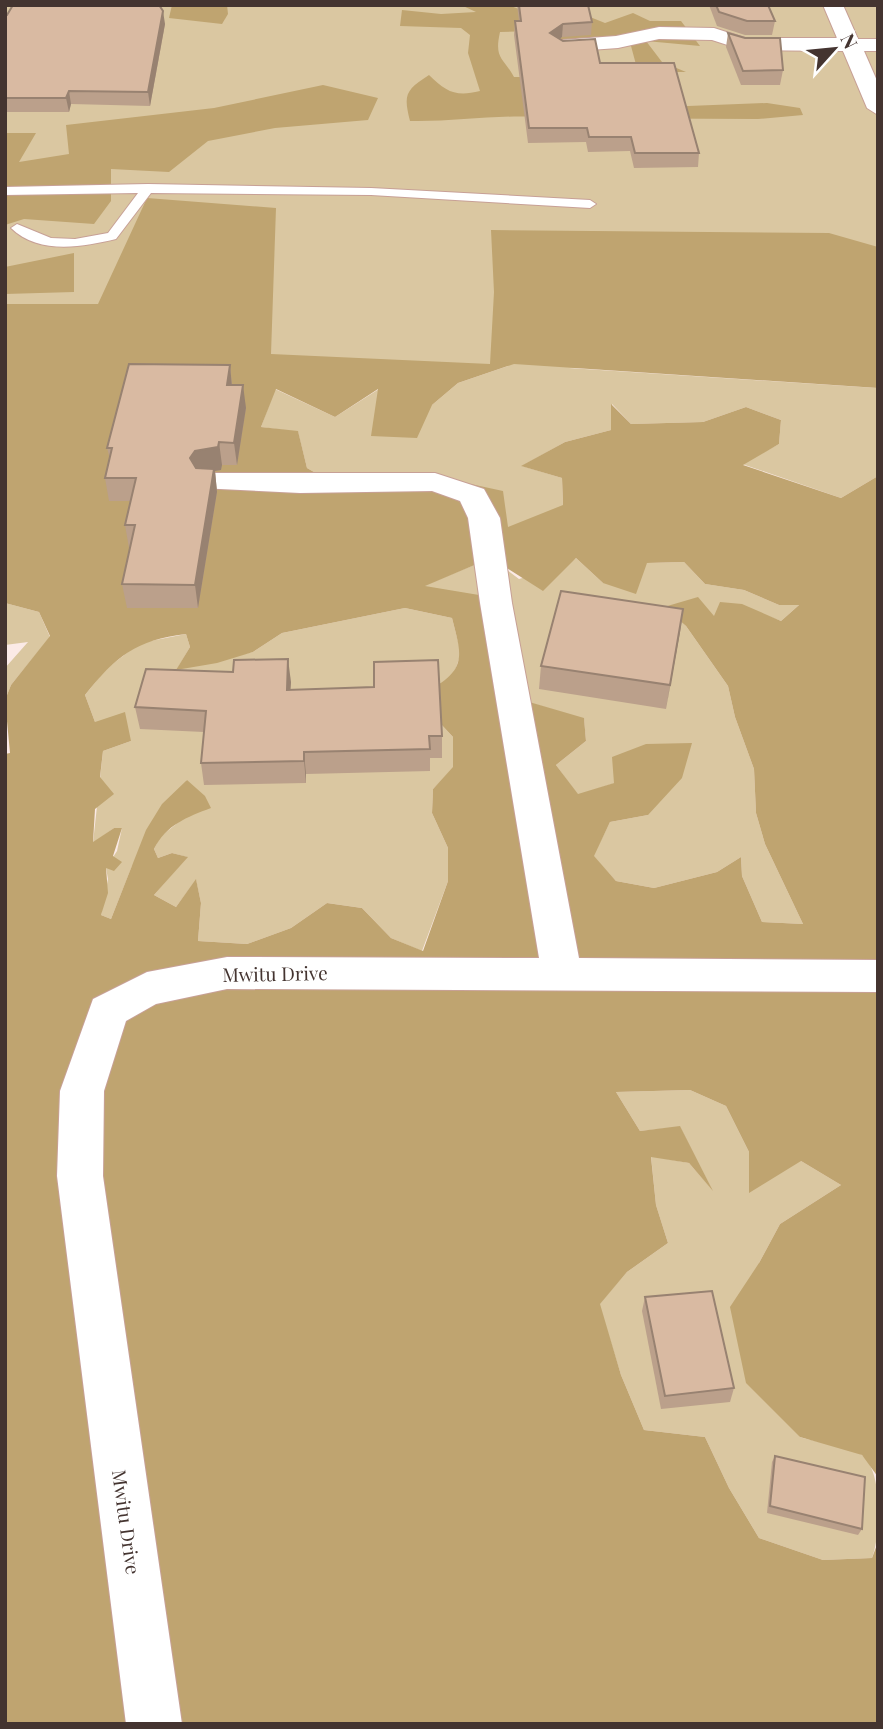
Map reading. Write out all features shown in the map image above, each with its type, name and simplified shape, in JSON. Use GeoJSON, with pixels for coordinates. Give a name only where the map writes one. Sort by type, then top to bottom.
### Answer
{"type":"FeatureCollection","features":[{"type":"Feature","properties":{"kind":"street"},"geometry":{"type":"LineString","coordinates":[[833,5],[878,108]]}},
{"type":"Feature","properties":{"kind":"street"},"geometry":{"type":"LineString","coordinates":[[562,46],[618,42],[640,35],[659,33],[714,34],[743,44],[878,45]]}},
{"type":"Feature","properties":{"kind":"street"},"geometry":{"type":"LineString","coordinates":[[210,482],[435,482],[473,495],[484,518],[496,603],[562,974]]}},
{"type":"Feature","properties":{"kind":"street","name":"Mwitu Drive"},"geometry":{"type":"LineString","coordinates":[[154,1724],[80,1176],[82,1091],[108,1011],[147,989],[227,973],[878,976]]}},
{"type":"Feature","properties":{"kind":"lane"},"geometry":{"type":"LineString","coordinates":[[5,191],[148,188],[464,194],[590,204]]}},
{"type":"Feature","properties":{"kind":"lane"},"geometry":{"type":"LineString","coordinates":[[17,228],[33,239],[71,245],[112,236],[148,188]]}},
{"type":"Feature","properties":{"kind":"shaded area"},"geometry":{"type":"Polygon","coordinates":[[[5,5],[878,5],[878,365],[569,368],[877,388],[878,476],[841,498],[742,464],[779,444],[781,420],[746,407],[703,422],[631,424],[612,404],[611,430],[565,442],[522,466],[562,478],[563,506],[508,528],[335,484],[307,468],[298,432],[261,427],[275,389],[335,417],[379,389],[432,405],[458,383],[508,366],[5,365],[5,5]]]}},
{"type":"Feature","properties":{"kind":"shaded area"},"geometry":{"type":"Polygon","coordinates":[[[172,5],[227,5],[228,14],[222,24],[169,18],[172,5]]]}},
{"type":"Feature","properties":{"kind":"shaded area"},"geometry":{"type":"Polygon","coordinates":[[[461,5],[508,5],[527,12],[585,15],[605,23],[633,13],[650,21],[681,21],[700,46],[646,41],[662,62],[686,72],[638,72],[631,46],[625,40],[579,41],[553,39],[531,31],[500,32],[499,53],[514,77],[526,77],[595,103],[688,106],[767,103],[800,108],[803,115],[758,119],[515,116],[410,121],[408,93],[429,75],[452,92],[480,91],[468,53],[470,35],[461,28],[400,26],[402,10],[441,14],[476,12],[461,5]]]}},
{"type":"Feature","properties":{"kind":"shaded area"},"geometry":{"type":"Polygon","coordinates":[[[323,85],[378,98],[368,120],[275,128],[208,141],[169,172],[111,169],[111,201],[94,224],[24,219],[5,225],[5,133],[36,133],[19,162],[69,154],[66,125],[214,108],[323,85]]]}},
{"type":"Feature","properties":{"kind":"shaded area"},"geometry":{"type":"Polygon","coordinates":[[[147,198],[276,208],[271,354],[490,364],[494,292],[491,230],[829,233],[878,247],[878,388],[514,364],[458,383],[432,405],[417,438],[371,436],[378,389],[335,417],[276,389],[261,427],[298,431],[307,468],[335,484],[452,480],[503,491],[508,527],[563,505],[562,478],[521,466],[565,442],[611,430],[611,404],[631,424],[703,422],[746,407],[781,420],[779,444],[743,465],[841,498],[878,476],[878,1477],[862,1455],[800,1437],[746,1383],[730,1307],[759,1263],[780,1224],[841,1185],[801,1161],[749,1193],[749,1152],[726,1106],[690,1090],[616,1092],[640,1131],[680,1126],[713,1191],[689,1163],[651,1157],[656,1205],[668,1243],[627,1272],[600,1304],[621,1375],[644,1430],[705,1437],[729,1488],[759,1538],[823,1560],[872,1558],[878,1542],[878,1724],[5,1724],[5,754],[10,753],[5,700],[11,685],[50,636],[39,612],[5,603],[5,304],[98,304],[147,198]],[[491,558],[425,586],[479,595],[495,692],[584,718],[586,741],[556,765],[578,794],[614,783],[612,757],[646,744],[692,743],[682,778],[648,815],[610,822],[594,856],[616,881],[654,888],[717,872],[741,857],[742,876],[762,922],[803,924],[765,844],[756,813],[754,769],[735,717],[728,686],[686,626],[664,607],[698,597],[714,616],[720,602],[742,604],[781,621],[799,605],[779,605],[744,590],[705,584],[684,562],[647,563],[636,594],[603,583],[576,558],[543,591],[491,558]],[[405,608],[282,633],[253,652],[217,663],[176,670],[190,647],[186,634],[169,637],[128,652],[107,670],[85,695],[95,722],[125,712],[131,741],[103,751],[100,777],[114,794],[95,809],[93,842],[114,828],[122,828],[113,856],[122,862],[114,871],[106,868],[108,893],[101,915],[111,919],[146,830],[162,804],[187,780],[205,796],[211,808],[178,823],[159,841],[154,849],[158,858],[172,853],[188,857],[154,895],[176,907],[196,879],[201,903],[198,941],[247,944],[291,928],[327,903],[362,908],[391,938],[423,951],[448,881],[448,848],[432,813],[433,789],[453,767],[453,737],[438,721],[436,686],[453,672],[457,665],[459,649],[452,618],[405,608]]]}},
{"type":"Feature","properties":{"kind":"shaded area"},"geometry":{"type":"Polygon","coordinates":[[[74,253],[74,292],[5,294],[5,267],[74,253]]]}},
{"type":"Feature","properties":{"kind":"shaded area"},"geometry":{"type":"Polygon","coordinates":[[[491,558],[519,579],[567,565],[576,558],[603,583],[647,563],[684,562],[705,584],[744,590],[779,605],[800,604],[781,621],[765,615],[714,617],[665,607],[686,626],[728,686],[735,717],[754,769],[756,813],[765,844],[803,924],[762,922],[742,876],[741,857],[717,872],[654,888],[616,881],[593,856],[610,822],[648,815],[615,783],[578,795],[556,765],[586,741],[584,719],[495,692],[490,646],[423,586],[491,558]]]}},
{"type":"Feature","properties":{"kind":"shaded area"},"geometry":{"type":"Polygon","coordinates":[[[5,603],[39,612],[50,637],[11,685],[5,700],[5,668],[28,642],[5,645],[5,603]]]}},
{"type":"Feature","properties":{"kind":"shaded area"},"geometry":{"type":"Polygon","coordinates":[[[405,608],[452,618],[461,653],[438,721],[453,737],[453,768],[433,789],[432,813],[448,848],[448,881],[422,951],[391,938],[362,908],[327,903],[291,928],[247,944],[198,941],[201,903],[196,880],[176,907],[154,895],[187,857],[172,853],[158,858],[154,849],[160,837],[185,817],[187,780],[132,866],[111,919],[101,915],[108,879],[106,868],[117,851],[122,828],[114,828],[93,843],[103,751],[131,741],[95,722],[85,695],[106,669],[140,643],[186,634],[190,647],[177,669],[253,652],[282,633],[405,608]]]}},
{"type":"Feature","properties":{"kind":"shaded area"},"geometry":{"type":"Polygon","coordinates":[[[690,1090],[726,1106],[749,1152],[801,1161],[841,1185],[780,1224],[759,1263],[800,1437],[857,1452],[869,1463],[874,1474],[878,1519],[872,1558],[823,1560],[759,1538],[729,1488],[705,1437],[644,1430],[621,1375],[599,1304],[627,1272],[668,1243],[656,1205],[651,1156],[689,1163],[711,1188],[680,1127],[640,1131],[616,1092],[690,1090]]]}},
{"type":"Feature","properties":{"kind":"building"},"geometry":{"type":"Polygon","coordinates":[[[13,5],[159,5],[163,11],[148,92],[69,91],[66,98],[5,98],[5,15],[13,5]]]}},
{"type":"Feature","properties":{"kind":"building"},"geometry":{"type":"Polygon","coordinates":[[[519,5],[588,5],[592,22],[563,24],[550,33],[563,41],[595,39],[600,63],[674,63],[699,153],[635,153],[631,137],[589,137],[587,128],[529,128],[515,21],[521,21],[519,5]]]}},
{"type":"Feature","properties":{"kind":"building"},"geometry":{"type":"Polygon","coordinates":[[[716,5],[768,5],[775,21],[747,21],[719,12],[716,5]]]}},
{"type":"Feature","properties":{"kind":"building"},"geometry":{"type":"Polygon","coordinates":[[[728,33],[745,38],[780,38],[783,70],[743,71],[728,33]]]}},
{"type":"Feature","properties":{"kind":"building"},"geometry":{"type":"Polygon","coordinates":[[[129,364],[230,365],[227,385],[243,385],[234,443],[219,442],[218,447],[195,451],[190,458],[196,468],[214,469],[195,585],[122,584],[135,525],[125,525],[136,478],[105,478],[112,448],[107,448],[129,364]]]}},
{"type":"Feature","properties":{"kind":"building"},"geometry":{"type":"Polygon","coordinates":[[[561,591],[683,609],[670,685],[541,666],[561,591]]]}},
{"type":"Feature","properties":{"kind":"building"},"geometry":{"type":"Polygon","coordinates":[[[288,659],[287,690],[374,687],[374,662],[438,660],[442,736],[429,736],[430,749],[304,752],[304,761],[201,763],[206,711],[135,707],[146,669],[233,672],[234,660],[288,659]]]}},
{"type":"Feature","properties":{"kind":"building"},"geometry":{"type":"Polygon","coordinates":[[[712,1291],[734,1388],[665,1396],[645,1297],[712,1291]]]}},
{"type":"Feature","properties":{"kind":"building"},"geometry":{"type":"Polygon","coordinates":[[[775,1456],[865,1477],[862,1529],[770,1506],[775,1456]]]}}]}
